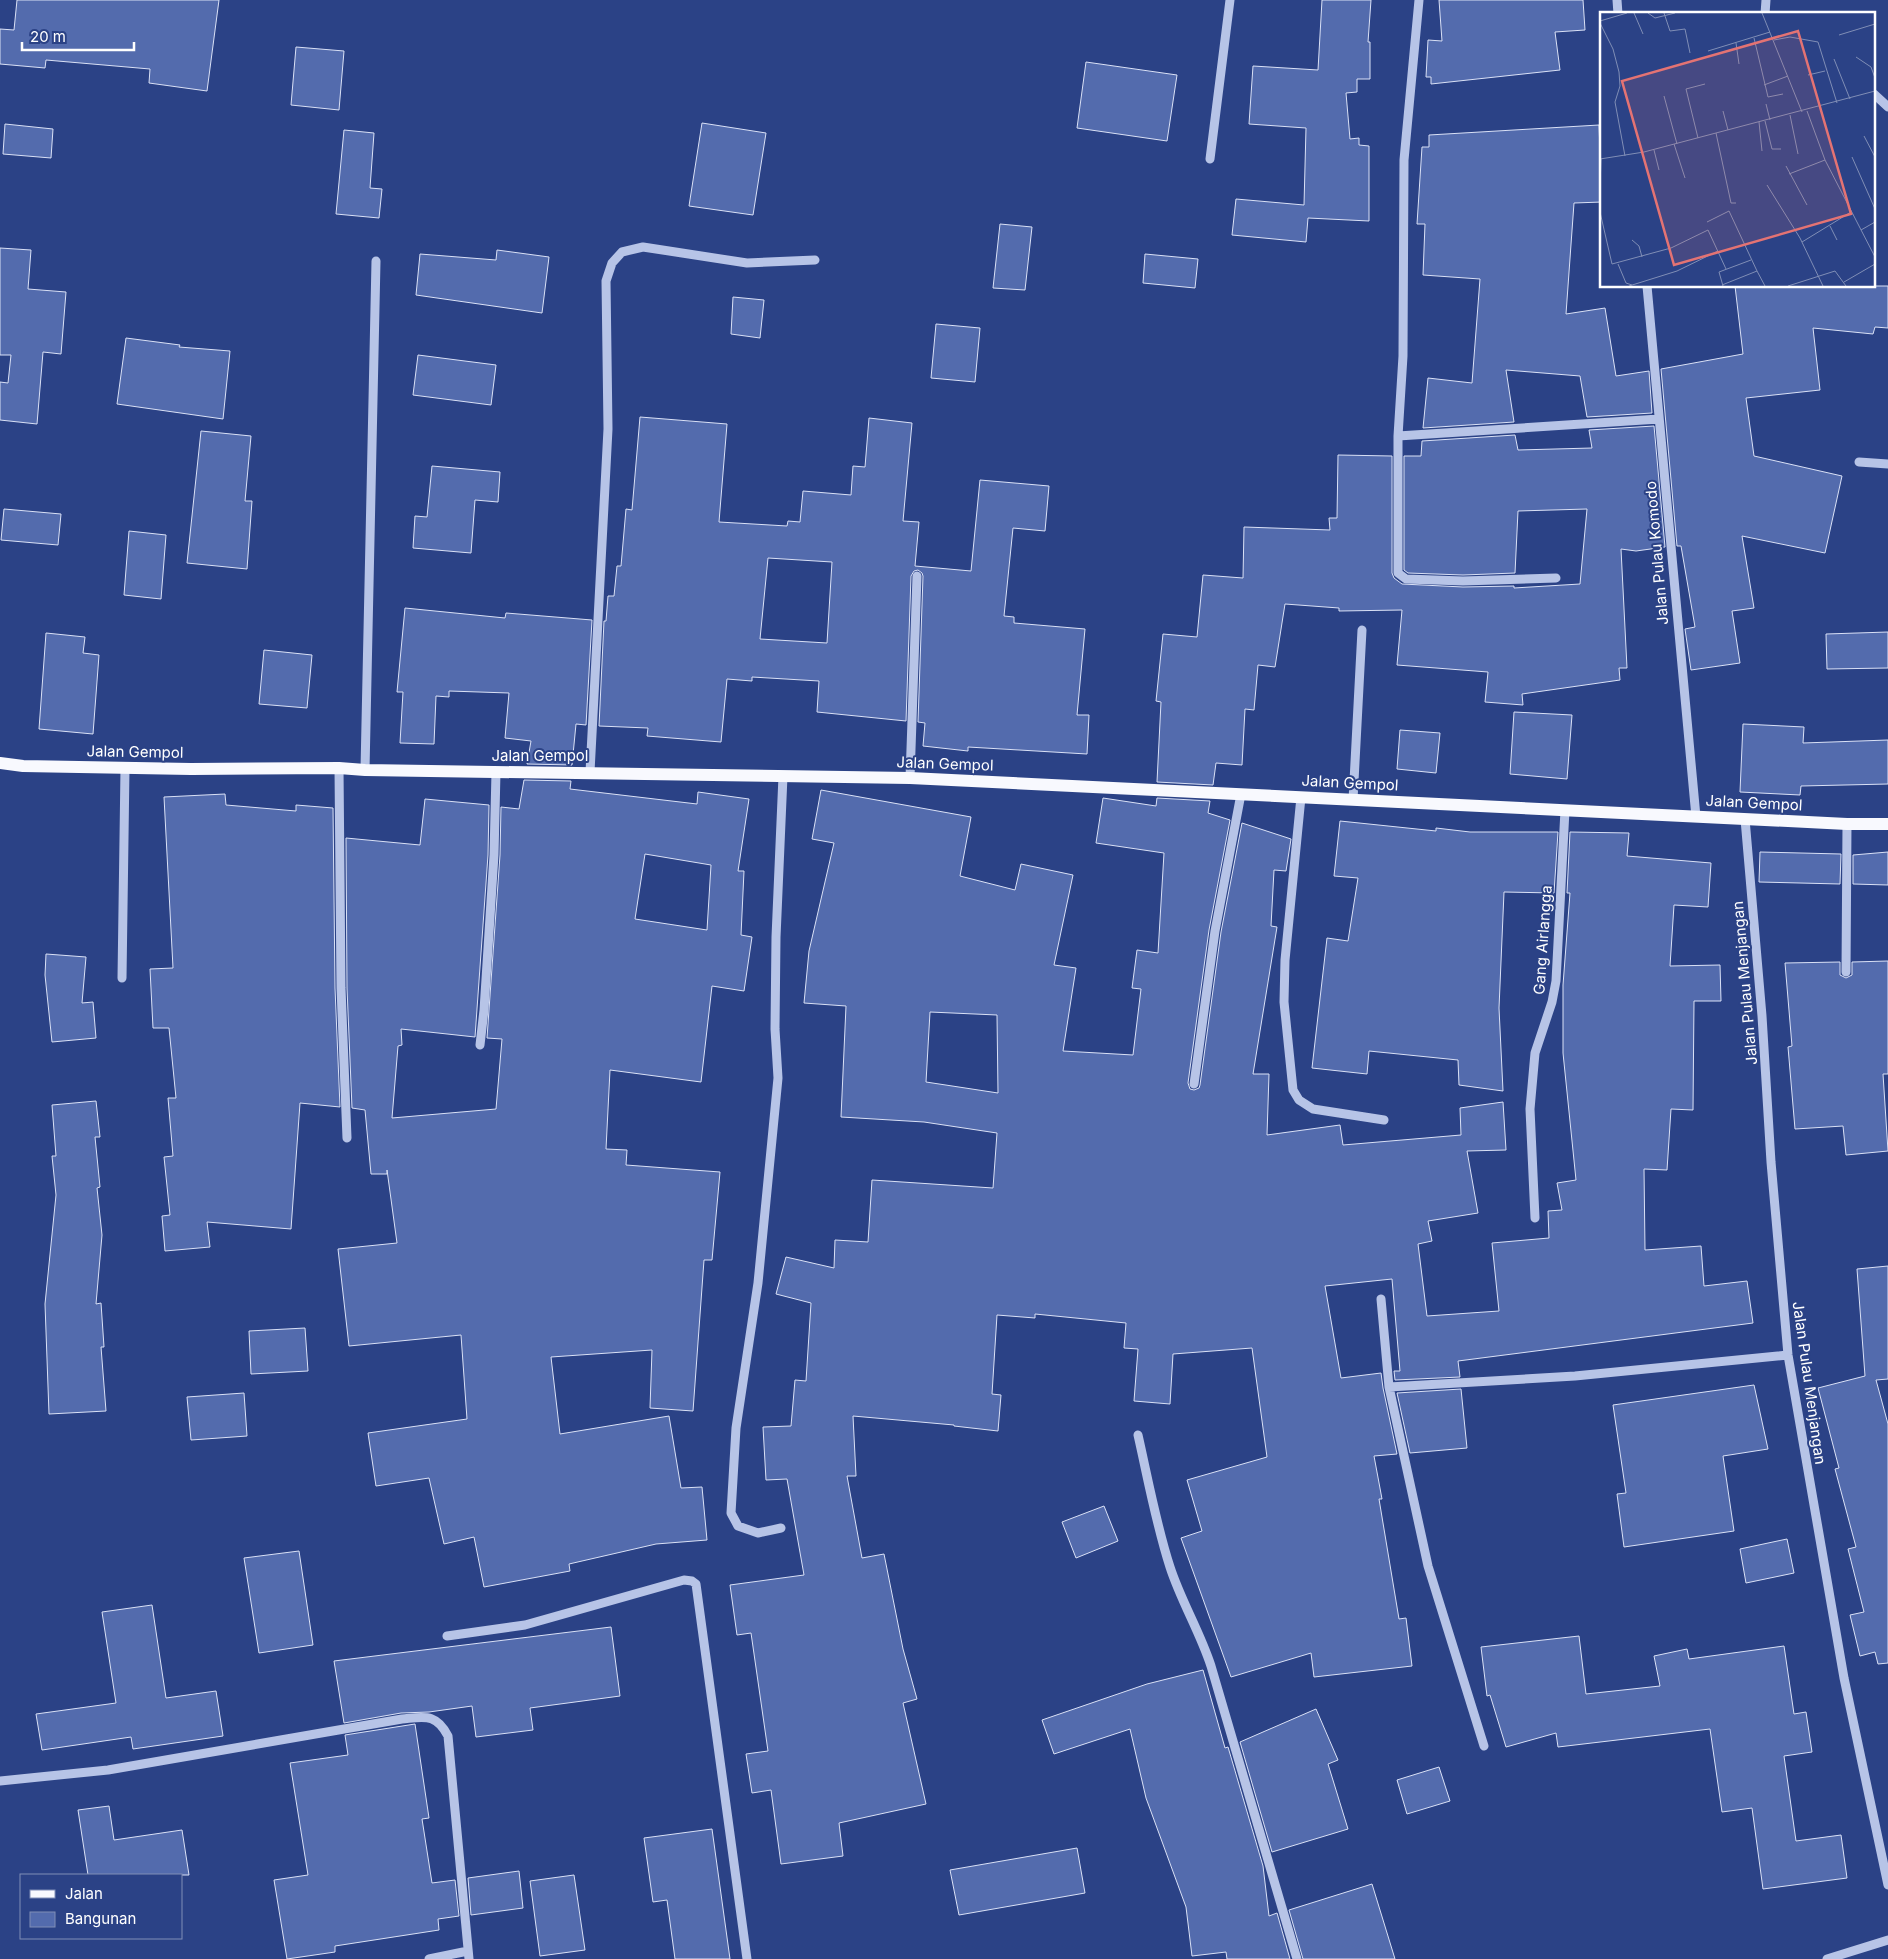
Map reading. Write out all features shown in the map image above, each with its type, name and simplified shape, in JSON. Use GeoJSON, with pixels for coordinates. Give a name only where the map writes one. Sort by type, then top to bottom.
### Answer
{"type":"FeatureCollection","features":[{"type":"Feature","properties":{"kind":"main road","name":"Jalan Gempol"},"geometry":{"type":"LineString","coordinates":[[0,763],[23,766],[124,768],[339,768],[365,770],[910,778],[1847,824],[1888,824]]}},
{"type":"Feature","properties":{"kind":"street"},"geometry":{"type":"LineString","coordinates":[[1210,159],[1230,0]]}},
{"type":"Feature","properties":{"kind":"street"},"geometry":{"type":"LineString","coordinates":[[1419,0],[1404,160],[1403,356],[1398,436],[1398,573],[1406,579],[1464,581],[1556,578]]}},
{"type":"Feature","properties":{"kind":"street"},"geometry":{"type":"LineString","coordinates":[[1876,96],[1888,106]]}},
{"type":"Feature","properties":{"kind":"street"},"geometry":{"type":"LineString","coordinates":[[590,772],[608,429],[606,280],[612,264],[622,252],[643,247],[747,262],[814,260]]}},
{"type":"Feature","properties":{"kind":"street"},"geometry":{"type":"LineString","coordinates":[[365,770],[376,261]]}},
{"type":"Feature","properties":{"kind":"street","name":"Jalan Pulau Komodo"},"geometry":{"type":"LineString","coordinates":[[1647,288],[1696,816]]}},
{"type":"Feature","properties":{"kind":"street"},"geometry":{"type":"LineString","coordinates":[[1398,436],[1659,419]]}},
{"type":"Feature","properties":{"kind":"street"},"geometry":{"type":"LineString","coordinates":[[1859,462],[1888,464]]}},
{"type":"Feature","properties":{"kind":"street"},"geometry":{"type":"LineString","coordinates":[[910,778],[917,576]]}},
{"type":"Feature","properties":{"kind":"street"},"geometry":{"type":"LineString","coordinates":[[1353,800],[1362,630]]}},
{"type":"Feature","properties":{"kind":"street"},"geometry":{"type":"LineString","coordinates":[[122,978],[124,768]]}},
{"type":"Feature","properties":{"kind":"street"},"geometry":{"type":"LineString","coordinates":[[339,768],[341,988],[347,1138]]}},
{"type":"Feature","properties":{"kind":"street"},"geometry":{"type":"LineString","coordinates":[[480,1045],[494,855],[496,772]]}},
{"type":"Feature","properties":{"kind":"street"},"geometry":{"type":"LineString","coordinates":[[781,1528],[758,1533],[738,1526],[730,1513],[736,1428],[758,1283],[778,1078],[776,938],[783,776]]}},
{"type":"Feature","properties":{"kind":"street"},"geometry":{"type":"LineString","coordinates":[[1194,1084],[1217,922],[1241,794]]}},
{"type":"Feature","properties":{"kind":"street"},"geometry":{"type":"LineString","coordinates":[[1301,797],[1285,960],[1284,1002],[1293,1090],[1299,1100],[1313,1109],[1384,1120]]}},
{"type":"Feature","properties":{"kind":"street","name":"Gang Airlangga"},"geometry":{"type":"LineString","coordinates":[[1535,1218],[1530,1109],[1535,1053],[1552,1002],[1556,980],[1565,810]]}},
{"type":"Feature","properties":{"kind":"street","name":"Jalan Pulau Menjangan"},"geometry":{"type":"LineString","coordinates":[[1745,819],[1762,1016],[1771,1162],[1788,1355],[1844,1678],[1888,1885]]}},
{"type":"Feature","properties":{"kind":"street"},"geometry":{"type":"LineString","coordinates":[[1846,972],[1847,824]]}},
{"type":"Feature","properties":{"kind":"street"},"geometry":{"type":"LineString","coordinates":[[1381,1299],[1389,1387],[1428,1566],[1484,1746]]}},
{"type":"Feature","properties":{"kind":"street"},"geometry":{"type":"LineString","coordinates":[[1389,1387],[1575,1376],[1788,1355]]}},
{"type":"Feature","properties":{"kind":"street"},"geometry":{"type":"LineString","coordinates":[[1138,1435],[1169,1565],[1177,1587],[1203,1642],[1297,1959]]}},
{"type":"Feature","properties":{"kind":"street"},"geometry":{"type":"LineString","coordinates":[[447,1636],[525,1625],[684,1580],[692,1581],[696,1584],[747,1959]]}},
{"type":"Feature","properties":{"kind":"street"},"geometry":{"type":"LineString","coordinates":[[0,1781],[108,1770],[426,1716],[442,1724],[448,1736],[469,1955],[429,1959]]}},
{"type":"Feature","properties":{"kind":"street"},"geometry":{"type":"LineString","coordinates":[[1828,1959],[1888,1940]]}},
{"type":"Feature","properties":{"kind":"building"},"geometry":{"type":"Polygon","coordinates":[[[17,0],[219,0],[207,91],[149,83],[150,69],[46,60],[45,68],[0,64],[0,29],[14,30],[17,0]]]}},
{"type":"Feature","properties":{"kind":"building"},"geometry":{"type":"Polygon","coordinates":[[[1322,0],[1371,0],[1368,42],[1370,42],[1370,79],[1357,79],[1357,92],[1346,93],[1350,139],[1359,138],[1359,145],[1369,146],[1369,221],[1308,218],[1306,242],[1232,235],[1236,199],[1304,205],[1306,128],[1249,124],[1253,66],[1318,70],[1322,0]]]}},
{"type":"Feature","properties":{"kind":"building"},"geometry":{"type":"Polygon","coordinates":[[[1439,0],[1583,0],[1585,30],[1555,32],[1560,70],[1431,84],[1431,77],[1426,77],[1428,40],[1442,41],[1439,0]]]}},
{"type":"Feature","properties":{"kind":"building"},"geometry":{"type":"Polygon","coordinates":[[[296,47],[344,51],[339,110],[291,105],[296,47]]]}},
{"type":"Feature","properties":{"kind":"building"},"geometry":{"type":"Polygon","coordinates":[[[1086,62],[1177,75],[1167,141],[1077,128],[1086,62]]]}},
{"type":"Feature","properties":{"kind":"building"},"geometry":{"type":"Polygon","coordinates":[[[702,123],[766,133],[753,215],[689,206],[702,123]]]}},
{"type":"Feature","properties":{"kind":"building"},"geometry":{"type":"Polygon","coordinates":[[[5,124],[53,129],[51,158],[3,154],[5,124]]]}},
{"type":"Feature","properties":{"kind":"building"},"geometry":{"type":"Polygon","coordinates":[[[1599,125],[1600,202],[1574,203],[1566,314],[1605,308],[1616,376],[1649,371],[1652,413],[1587,417],[1580,376],[1506,370],[1514,422],[1423,428],[1428,378],[1472,383],[1480,279],[1423,275],[1425,224],[1417,224],[1422,147],[1429,147],[1429,135],[1599,125]]]}},
{"type":"Feature","properties":{"kind":"building"},"geometry":{"type":"Polygon","coordinates":[[[344,130],[374,133],[370,188],[382,189],[379,218],[336,214],[344,130]]]}},
{"type":"Feature","properties":{"kind":"building"},"geometry":{"type":"Polygon","coordinates":[[[1000,224],[1032,227],[1025,290],[993,288],[1000,224]]]}},
{"type":"Feature","properties":{"kind":"building"},"geometry":{"type":"Polygon","coordinates":[[[0,248],[31,250],[28,289],[66,292],[61,354],[43,352],[37,424],[0,420],[0,382],[8,383],[11,355],[0,355],[0,248]]]}},
{"type":"Feature","properties":{"kind":"building"},"geometry":{"type":"Polygon","coordinates":[[[497,250],[549,257],[542,313],[416,295],[420,254],[496,260],[497,250]]]}},
{"type":"Feature","properties":{"kind":"building"},"geometry":{"type":"Polygon","coordinates":[[[1145,254],[1198,259],[1195,288],[1143,283],[1145,254]]]}},
{"type":"Feature","properties":{"kind":"building"},"geometry":{"type":"Polygon","coordinates":[[[1876,286],[1888,286],[1888,328],[1875,327],[1873,334],[1813,328],[1820,390],[1746,398],[1754,456],[1842,476],[1825,553],[1742,536],[1754,608],[1732,611],[1740,663],[1691,670],[1685,629],[1695,627],[1681,546],[1677,546],[1661,369],[1743,354],[1735,288],[1876,288],[1876,286]]]}},
{"type":"Feature","properties":{"kind":"building"},"geometry":{"type":"Polygon","coordinates":[[[733,297],[764,300],[760,338],[731,334],[733,297]]]}},
{"type":"Feature","properties":{"kind":"building"},"geometry":{"type":"Polygon","coordinates":[[[936,324],[980,328],[975,382],[931,378],[936,324]]]}},
{"type":"Feature","properties":{"kind":"building"},"geometry":{"type":"Polygon","coordinates":[[[126,338],[180,345],[179,347],[230,351],[223,419],[117,404],[126,338]]]}},
{"type":"Feature","properties":{"kind":"building"},"geometry":{"type":"Polygon","coordinates":[[[418,355],[496,365],[491,405],[413,395],[418,355]]]}},
{"type":"Feature","properties":{"kind":"building"},"geometry":{"type":"Polygon","coordinates":[[[640,417],[727,424],[719,522],[787,526],[788,521],[800,522],[803,491],[851,495],[853,466],[865,467],[869,418],[912,423],[903,521],[919,522],[915,566],[971,571],[980,480],[1049,486],[1045,531],[1013,528],[1004,616],[1014,617],[1014,623],[1085,629],[1077,715],[1089,715],[1087,754],[968,747],[968,751],[923,746],[925,723],[918,722],[923,576],[918,570],[914,571],[911,576],[906,721],[817,712],[819,681],[752,677],[752,681],[727,679],[721,742],[647,736],[648,728],[599,726],[604,621],[606,621],[608,596],[614,596],[617,566],[621,566],[626,509],[632,510],[640,417]],[[768,558],[760,639],[827,643],[832,562],[768,558]]]}},
{"type":"Feature","properties":{"kind":"building"},"geometry":{"type":"Polygon","coordinates":[[[1654,426],[1665,547],[1636,551],[1621,549],[1627,668],[1619,668],[1620,680],[1522,694],[1523,705],[1485,702],[1488,672],[1397,665],[1402,610],[1339,611],[1339,608],[1285,604],[1275,667],[1258,665],[1254,710],[1245,709],[1242,765],[1216,763],[1213,785],[1157,782],[1161,702],[1156,701],[1163,634],[1197,637],[1203,575],[1243,578],[1244,527],[1330,530],[1329,518],[1337,518],[1338,455],[1392,456],[1392,573],[1394,578],[1402,584],[1463,587],[1514,586],[1514,588],[1580,584],[1587,509],[1518,511],[1515,573],[1463,575],[1408,573],[1404,570],[1404,456],[1421,456],[1422,441],[1515,435],[1518,450],[1592,448],[1589,430],[1654,426]]]}},
{"type":"Feature","properties":{"kind":"building"},"geometry":{"type":"Polygon","coordinates":[[[201,431],[251,436],[245,501],[252,501],[247,569],[187,563],[201,431]]]}},
{"type":"Feature","properties":{"kind":"building"},"geometry":{"type":"Polygon","coordinates":[[[432,466],[500,472],[498,502],[475,500],[471,553],[413,548],[415,516],[427,517],[432,466]]]}},
{"type":"Feature","properties":{"kind":"building"},"geometry":{"type":"Polygon","coordinates":[[[4,509],[61,514],[58,545],[1,540],[4,509]]]}},
{"type":"Feature","properties":{"kind":"building"},"geometry":{"type":"Polygon","coordinates":[[[129,531],[166,535],[161,599],[124,595],[129,531]]]}},
{"type":"Feature","properties":{"kind":"building"},"geometry":{"type":"Polygon","coordinates":[[[405,608],[505,618],[506,613],[592,620],[586,725],[576,724],[572,765],[527,764],[531,741],[505,738],[509,693],[449,691],[449,697],[436,696],[434,744],[400,743],[403,692],[397,692],[405,608]]]}},
{"type":"Feature","properties":{"kind":"building"},"geometry":{"type":"Polygon","coordinates":[[[1888,632],[1888,668],[1827,669],[1826,634],[1888,632]]]}},
{"type":"Feature","properties":{"kind":"building"},"geometry":{"type":"Polygon","coordinates":[[[46,633],[85,637],[83,653],[99,655],[93,734],[39,729],[46,633]]]}},
{"type":"Feature","properties":{"kind":"building"},"geometry":{"type":"Polygon","coordinates":[[[264,650],[312,655],[307,708],[259,704],[264,650]]]}},
{"type":"Feature","properties":{"kind":"building"},"geometry":{"type":"Polygon","coordinates":[[[1514,712],[1572,715],[1567,779],[1510,774],[1514,712]]]}},
{"type":"Feature","properties":{"kind":"building"},"geometry":{"type":"Polygon","coordinates":[[[1743,724],[1804,727],[1803,743],[1888,740],[1888,784],[1801,786],[1800,795],[1740,792],[1743,724]]]}},
{"type":"Feature","properties":{"kind":"building"},"geometry":{"type":"Polygon","coordinates":[[[1400,730],[1440,733],[1436,773],[1397,769],[1400,730]]]}},
{"type":"Feature","properties":{"kind":"building"},"geometry":{"type":"Polygon","coordinates":[[[524,780],[571,781],[570,789],[697,804],[698,792],[749,799],[738,871],[744,871],[741,935],[752,937],[744,991],[712,986],[701,1082],[610,1070],[606,1149],[627,1150],[626,1165],[720,1172],[712,1260],[704,1260],[693,1411],[650,1408],[652,1350],[551,1357],[560,1434],[669,1416],[681,1488],[702,1487],[707,1540],[656,1544],[569,1564],[570,1571],[484,1587],[474,1537],[444,1544],[429,1478],[376,1486],[368,1433],[467,1419],[461,1335],[349,1346],[338,1249],[397,1243],[387,1170],[387,1174],[371,1174],[365,1110],[352,1108],[347,988],[346,838],[420,845],[425,799],[489,805],[488,855],[475,1037],[401,1029],[402,1045],[398,1046],[392,1118],[496,1109],[502,1039],[487,1038],[500,855],[501,807],[519,809],[524,780]],[[645,854],[635,919],[707,930],[711,865],[645,854]]]}},
{"type":"Feature","properties":{"kind":"building"},"geometry":{"type":"Polygon","coordinates":[[[821,790],[971,817],[960,876],[1015,890],[1021,864],[1073,875],[1054,965],[1076,968],[1063,1051],[1133,1055],[1141,989],[1132,988],[1137,950],[1158,953],[1164,853],[1096,843],[1103,798],[1156,806],[1157,798],[1210,801],[1208,813],[1230,820],[1209,930],[1188,1083],[1190,1089],[1194,1090],[1199,1088],[1200,1085],[1221,932],[1242,823],[1291,839],[1286,871],[1274,870],[1271,926],[1277,927],[1253,1074],[1269,1074],[1267,1135],[1340,1125],[1343,1145],[1461,1135],[1460,1108],[1503,1102],[1506,1150],[1467,1151],[1478,1213],[1428,1221],[1432,1241],[1418,1244],[1427,1316],[1499,1311],[1492,1243],[1549,1238],[1548,1211],[1562,1210],[1557,1183],[1576,1180],[1563,1053],[1563,985],[1570,893],[1567,893],[1570,832],[1629,833],[1627,856],[1711,863],[1708,907],[1674,905],[1670,966],[1720,965],[1721,1001],[1694,1001],[1693,1110],[1671,1109],[1667,1170],[1644,1169],[1645,1250],[1701,1246],[1704,1286],[1747,1281],[1753,1323],[1458,1361],[1460,1377],[1395,1380],[1394,1371],[1400,1371],[1392,1279],[1325,1286],[1341,1378],[1381,1373],[1397,1454],[1374,1456],[1382,1499],[1379,1499],[1399,1619],[1406,1618],[1412,1666],[1314,1677],[1311,1653],[1231,1677],[1181,1538],[1202,1531],[1187,1480],[1267,1457],[1252,1348],[1173,1354],[1170,1404],[1134,1401],[1138,1349],[1124,1348],[1126,1323],[1035,1314],[1035,1318],[997,1315],[992,1394],[1001,1395],[998,1431],[853,1416],[856,1476],[847,1476],[862,1558],[884,1554],[903,1649],[917,1699],[903,1703],[926,1804],[839,1823],[843,1856],[781,1864],[771,1790],[752,1793],[746,1754],[768,1751],[751,1633],[737,1635],[730,1585],[804,1575],[787,1479],[766,1480],[763,1427],[791,1426],[795,1380],[806,1381],[811,1303],[776,1294],[786,1257],[834,1268],[835,1240],[868,1242],[872,1180],[993,1188],[997,1133],[924,1122],[841,1117],[846,1006],[804,1003],[809,951],[834,843],[812,839],[821,790]],[[930,1012],[926,1082],[998,1093],[997,1015],[930,1012]]]}},
{"type":"Feature","properties":{"kind":"building"},"geometry":{"type":"Polygon","coordinates":[[[225,794],[226,805],[296,811],[296,805],[333,808],[335,988],[340,1107],[300,1103],[291,1229],[207,1222],[210,1247],[165,1251],[162,1216],[170,1215],[164,1157],[173,1156],[168,1098],[176,1098],[169,1028],[153,1028],[150,969],[173,968],[164,797],[225,794]]]}},
{"type":"Feature","properties":{"kind":"building"},"geometry":{"type":"Polygon","coordinates":[[[1340,821],[1436,831],[1436,828],[1470,832],[1558,832],[1554,893],[1504,892],[1499,1008],[1503,1091],[1459,1085],[1458,1060],[1369,1051],[1367,1074],[1312,1068],[1327,938],[1348,941],[1358,878],[1334,876],[1340,821]]]}},
{"type":"Feature","properties":{"kind":"building"},"geometry":{"type":"Polygon","coordinates":[[[1760,852],[1841,854],[1840,884],[1759,882],[1760,852]]]}},
{"type":"Feature","properties":{"kind":"building"},"geometry":{"type":"Polygon","coordinates":[[[1888,852],[1888,885],[1853,884],[1853,855],[1888,852]]]}},
{"type":"Feature","properties":{"kind":"building"},"geometry":{"type":"Polygon","coordinates":[[[46,954],[86,957],[82,1003],[93,1002],[96,1038],[52,1042],[45,975],[46,954]]]}},
{"type":"Feature","properties":{"kind":"building"},"geometry":{"type":"Polygon","coordinates":[[[1888,961],[1888,1074],[1883,1074],[1888,1151],[1846,1155],[1843,1126],[1795,1129],[1788,1047],[1792,1046],[1785,963],[1840,962],[1840,975],[1846,978],[1852,975],[1852,962],[1888,961]]]}},
{"type":"Feature","properties":{"kind":"building"},"geometry":{"type":"Polygon","coordinates":[[[96,1101],[100,1137],[95,1137],[100,1187],[97,1188],[102,1235],[96,1304],[101,1303],[104,1347],[101,1347],[106,1411],[49,1414],[45,1304],[56,1195],[52,1156],[56,1156],[52,1105],[96,1101]]]}},
{"type":"Feature","properties":{"kind":"building"},"geometry":{"type":"Polygon","coordinates":[[[1888,1266],[1888,1379],[1876,1380],[1888,1424],[1888,1663],[1878,1664],[1875,1652],[1860,1656],[1850,1615],[1864,1612],[1848,1549],[1856,1547],[1835,1469],[1839,1468],[1818,1388],[1865,1376],[1857,1269],[1888,1266]]]}},
{"type":"Feature","properties":{"kind":"building"},"geometry":{"type":"Polygon","coordinates":[[[305,1328],[308,1371],[251,1374],[249,1331],[305,1328]]]}},
{"type":"Feature","properties":{"kind":"building"},"geometry":{"type":"Polygon","coordinates":[[[1754,1385],[1768,1449],[1723,1456],[1734,1531],[1624,1547],[1617,1494],[1626,1493],[1613,1405],[1754,1385]]]}},
{"type":"Feature","properties":{"kind":"building"},"geometry":{"type":"Polygon","coordinates":[[[1461,1389],[1467,1448],[1410,1453],[1397,1393],[1461,1389]]]}},
{"type":"Feature","properties":{"kind":"building"},"geometry":{"type":"Polygon","coordinates":[[[244,1393],[247,1436],[191,1440],[187,1397],[244,1393]]]}},
{"type":"Feature","properties":{"kind":"building"},"geometry":{"type":"Polygon","coordinates":[[[1104,1506],[1118,1541],[1076,1558],[1062,1522],[1104,1506]]]}},
{"type":"Feature","properties":{"kind":"building"},"geometry":{"type":"Polygon","coordinates":[[[1787,1539],[1794,1573],[1746,1583],[1740,1549],[1787,1539]]]}},
{"type":"Feature","properties":{"kind":"building"},"geometry":{"type":"Polygon","coordinates":[[[299,1551],[313,1645],[259,1653],[244,1558],[299,1551]]]}},
{"type":"Feature","properties":{"kind":"building"},"geometry":{"type":"Polygon","coordinates":[[[152,1605],[166,1698],[216,1691],[223,1736],[133,1749],[131,1737],[42,1750],[36,1714],[116,1703],[102,1612],[152,1605]]]}},
{"type":"Feature","properties":{"kind":"building"},"geometry":{"type":"Polygon","coordinates":[[[611,1627],[620,1696],[530,1708],[533,1730],[476,1737],[472,1706],[429,1712],[401,1713],[344,1723],[334,1661],[611,1627]]]}},
{"type":"Feature","properties":{"kind":"building"},"geometry":{"type":"Polygon","coordinates":[[[1579,1636],[1586,1694],[1660,1686],[1654,1656],[1687,1649],[1689,1659],[1784,1646],[1794,1714],[1806,1712],[1812,1752],[1784,1756],[1796,1841],[1841,1835],[1847,1878],[1763,1889],[1752,1808],[1722,1812],[1710,1729],[1558,1747],[1556,1733],[1506,1747],[1490,1695],[1487,1696],[1481,1647],[1579,1636]]]}},
{"type":"Feature","properties":{"kind":"building"},"geometry":{"type":"Polygon","coordinates":[[[1203,1670],[1225,1748],[1228,1747],[1263,1866],[1269,1916],[1277,1913],[1290,1959],[1227,1959],[1226,1952],[1192,1956],[1186,1907],[1146,1798],[1130,1729],[1054,1754],[1042,1720],[1147,1684],[1203,1670]]]}},
{"type":"Feature","properties":{"kind":"building"},"geometry":{"type":"Polygon","coordinates":[[[1316,1709],[1338,1760],[1328,1764],[1348,1829],[1272,1852],[1240,1742],[1316,1709]]]}},
{"type":"Feature","properties":{"kind":"building"},"geometry":{"type":"Polygon","coordinates":[[[415,1724],[429,1818],[422,1819],[432,1883],[455,1880],[459,1916],[438,1919],[439,1930],[335,1946],[335,1952],[287,1959],[274,1880],[308,1875],[290,1763],[348,1755],[345,1735],[415,1724]]]}},
{"type":"Feature","properties":{"kind":"building"},"geometry":{"type":"Polygon","coordinates":[[[1439,1767],[1450,1801],[1407,1814],[1397,1780],[1439,1767]]]}},
{"type":"Feature","properties":{"kind":"building"},"geometry":{"type":"Polygon","coordinates":[[[109,1806],[114,1840],[182,1830],[189,1875],[88,1874],[78,1810],[109,1806]]]}},
{"type":"Feature","properties":{"kind":"building"},"geometry":{"type":"Polygon","coordinates":[[[712,1829],[730,1959],[675,1959],[667,1900],[653,1902],[644,1838],[712,1829]]]}},
{"type":"Feature","properties":{"kind":"building"},"geometry":{"type":"Polygon","coordinates":[[[1077,1848],[1085,1893],[959,1915],[950,1870],[1077,1848]]]}},
{"type":"Feature","properties":{"kind":"building"},"geometry":{"type":"Polygon","coordinates":[[[519,1871],[523,1908],[471,1915],[468,1878],[519,1871]]]}},
{"type":"Feature","properties":{"kind":"building"},"geometry":{"type":"Polygon","coordinates":[[[574,1875],[585,1950],[540,1956],[530,1881],[574,1875]]]}},
{"type":"Feature","properties":{"kind":"building"},"geometry":{"type":"Polygon","coordinates":[[[1372,1884],[1395,1959],[1303,1959],[1289,1910],[1372,1884]]]}}]}
